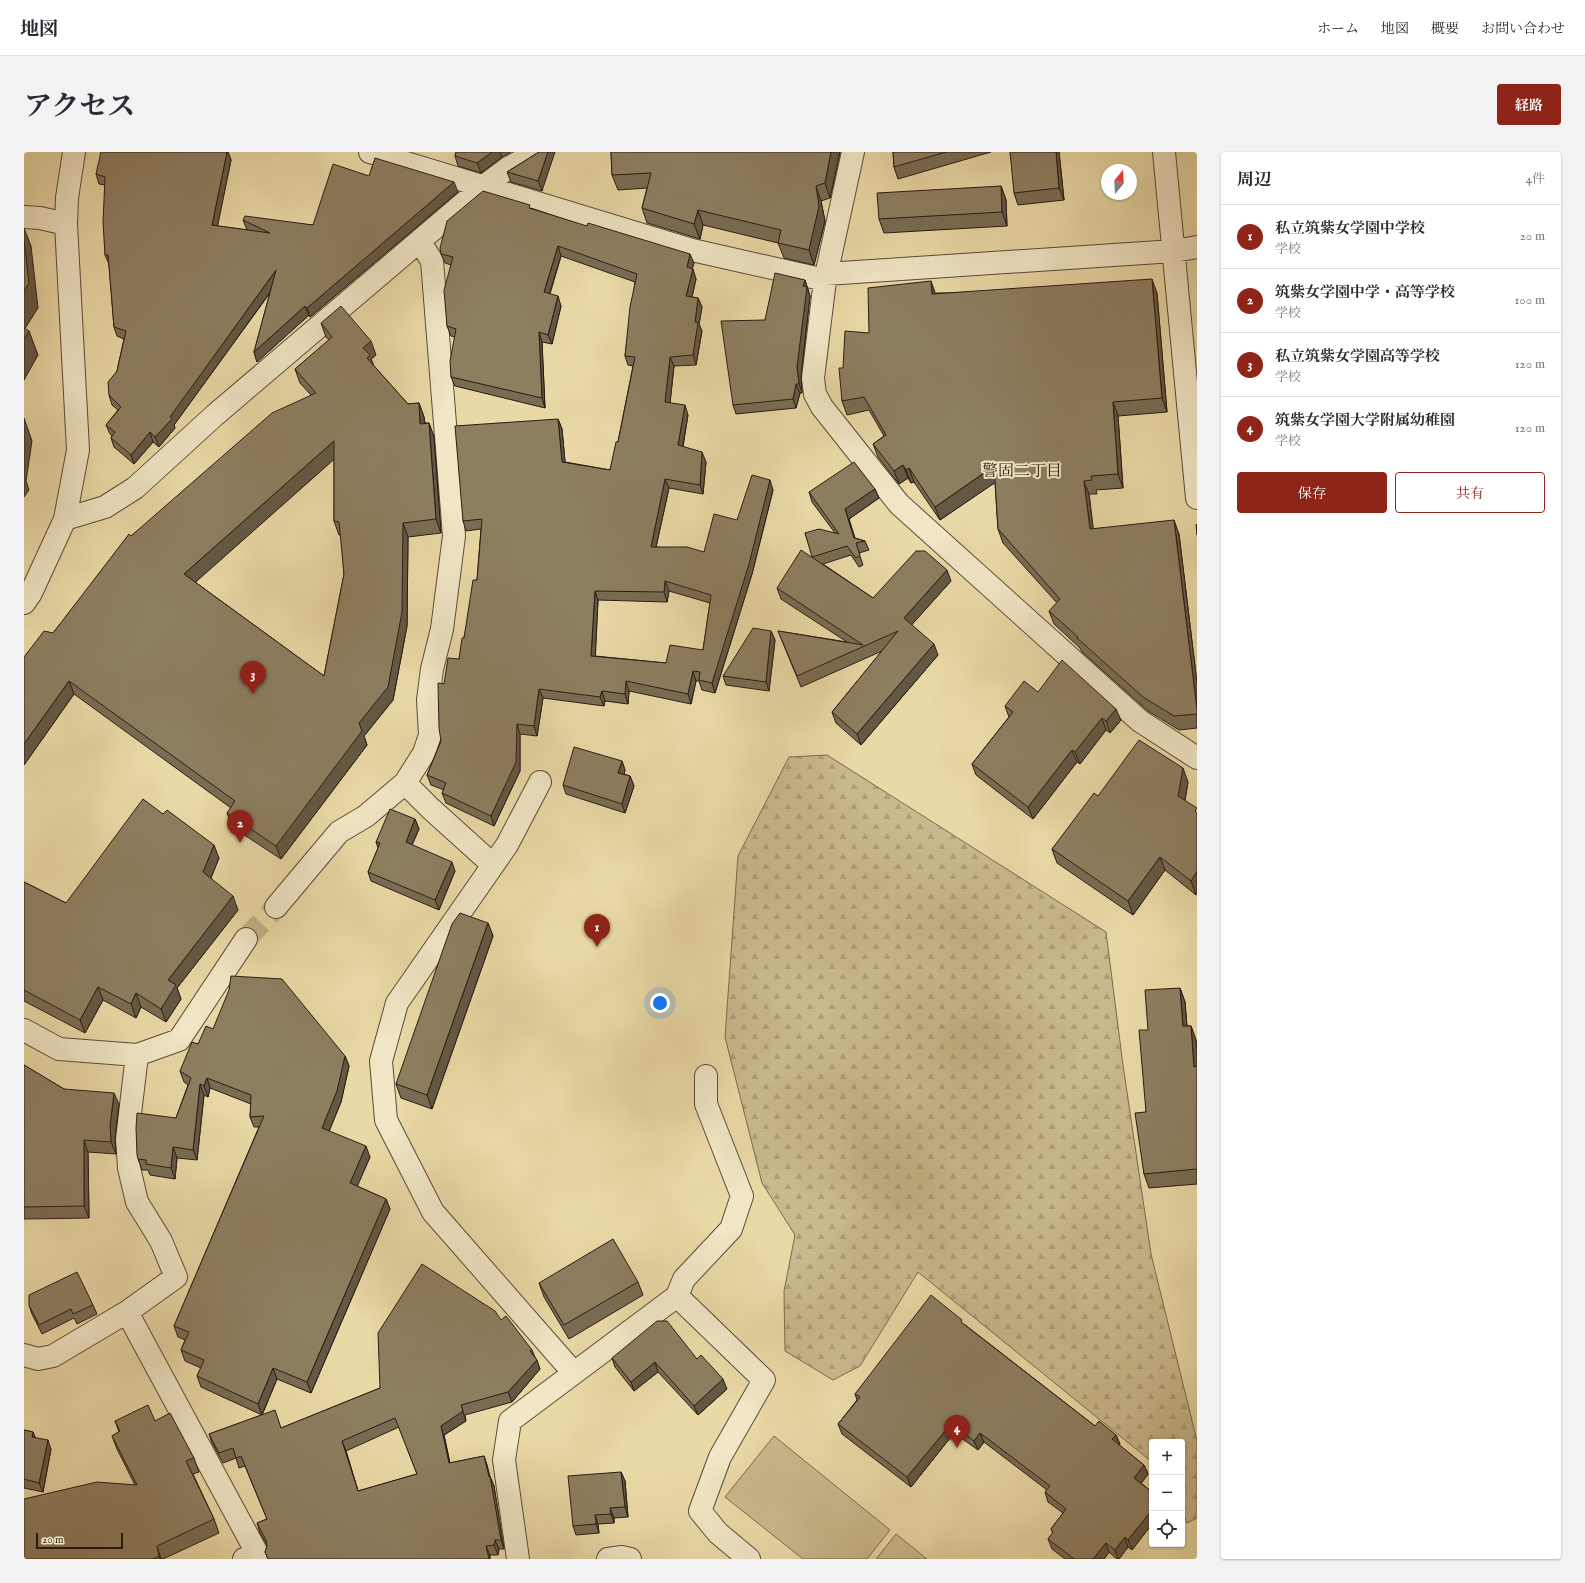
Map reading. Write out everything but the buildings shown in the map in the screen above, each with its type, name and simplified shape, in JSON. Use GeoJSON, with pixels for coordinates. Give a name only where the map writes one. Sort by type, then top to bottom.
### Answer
{"type":"FeatureCollection","features":[{"type":"Feature","properties":{"kind":"street"},"geometry":{"type":"LineString","coordinates":[[24,603],[31,593],[65,519],[78,450],[66,224],[67,198],[74,152]]}},
{"type":"Feature","properties":{"kind":"street"},"geometry":{"type":"LineString","coordinates":[[370,152],[692,250],[826,277],[1174,251],[1197,247]]}},
{"type":"Feature","properties":{"kind":"street"},"geometry":{"type":"LineString","coordinates":[[65,519],[105,507],[135,488],[215,415],[484,186],[508,168],[538,152]]}},
{"type":"Feature","properties":{"kind":"street"},"geometry":{"type":"LineString","coordinates":[[853,152],[826,277],[813,378],[815,394],[827,413],[899,504],[1140,721],[1197,758]]}},
{"type":"Feature","properties":{"kind":"street"},"geometry":{"type":"LineString","coordinates":[[1164,152],[1197,498]]}},
{"type":"Feature","properties":{"kind":"street"},"geometry":{"type":"LineString","coordinates":[[24,217],[40,218],[66,224]]}},
{"type":"Feature","properties":{"kind":"street"},"geometry":{"type":"LineString","coordinates":[[276,907],[339,832],[366,816],[404,783],[424,753],[430,735],[428,700],[432,669],[442,629],[454,536],[432,261],[420,242]]}},
{"type":"Feature","properties":{"kind":"street"},"geometry":{"type":"LineString","coordinates":[[540,782],[507,845],[492,864],[398,1003],[381,1061],[386,1120],[433,1212],[573,1372]]}},
{"type":"Feature","properties":{"kind":"street"},"geometry":{"type":"LineString","coordinates":[[404,783],[492,864]]}},
{"type":"Feature","properties":{"kind":"street"},"geometry":{"type":"LineString","coordinates":[[24,1030],[59,1049],[137,1055],[178,1040],[246,939]]}},
{"type":"Feature","properties":{"kind":"street"},"geometry":{"type":"LineString","coordinates":[[24,1355],[38,1359],[53,1356],[127,1312],[176,1277],[161,1242],[137,1202],[129,1168],[127,1139],[137,1055]]}},
{"type":"Feature","properties":{"kind":"street"},"geometry":{"type":"LineString","coordinates":[[518,1559],[504,1460],[510,1421],[573,1372],[676,1296],[684,1279],[732,1229],[742,1196],[706,1104],[706,1076]]}},
{"type":"Feature","properties":{"kind":"street"},"geometry":{"type":"LineString","coordinates":[[676,1296],[764,1380],[720,1457],[700,1511],[718,1533],[749,1559]]}},
{"type":"Feature","properties":{"kind":"street"},"geometry":{"type":"LineString","coordinates":[[127,1312],[258,1555],[244,1559]]}},
{"type":"Feature","properties":{"kind":"street"},"geometry":{"type":"LineString","coordinates":[[608,1559],[630,1559]]}},
{"type":"Feature","properties":{"kind":"green space"},"geometry":{"type":"Polygon","coordinates":[[[827,755],[1106,932],[1123,1065],[1151,1254],[1197,1441],[1197,1518],[1187,1523],[1185,1518],[1185,1439],[1149,1439],[1149,1460],[918,1272],[860,1366],[833,1380],[785,1351],[784,1291],[795,1235],[762,1183],[725,1037],[738,856],[789,757],[827,755]]]}},
{"type":"Feature","properties":{"kind":"green space"},"geometry":{"type":"Polygon","coordinates":[[[774,1436],[890,1530],[867,1559],[803,1559],[725,1497],[774,1436]]]}},
{"type":"Feature","properties":{"kind":"green space"},"geometry":{"type":"Polygon","coordinates":[[[896,1534],[927,1559],[876,1559],[896,1534]]]}},
{"type":"Feature","properties":{"kind":"tunnel"},"geometry":{"type":"LineString","coordinates":[[246,939],[276,907]]}},
{"type":"Feature","properties":{"kind":"place","name":"私立筑紫女学園高等学校"},"geometry":{"type":"Point","coordinates":[253,694]}},
{"type":"Feature","properties":{"kind":"place","name":"筑紫女学園中学・高等学校"},"geometry":{"type":"Point","coordinates":[240,843]}},
{"type":"Feature","properties":{"kind":"place","name":"私立筑紫女学園中学校"},"geometry":{"type":"Point","coordinates":[597,947]}},
{"type":"Feature","properties":{"kind":"place","name":"筑紫女学園大学附属幼稚園"},"geometry":{"type":"Point","coordinates":[957,1448]}},
{"type":"Feature","properties":{"kind":"district","name":"警固二丁目"},"geometry":{"type":"Point","coordinates":[1022,470]}}]}
